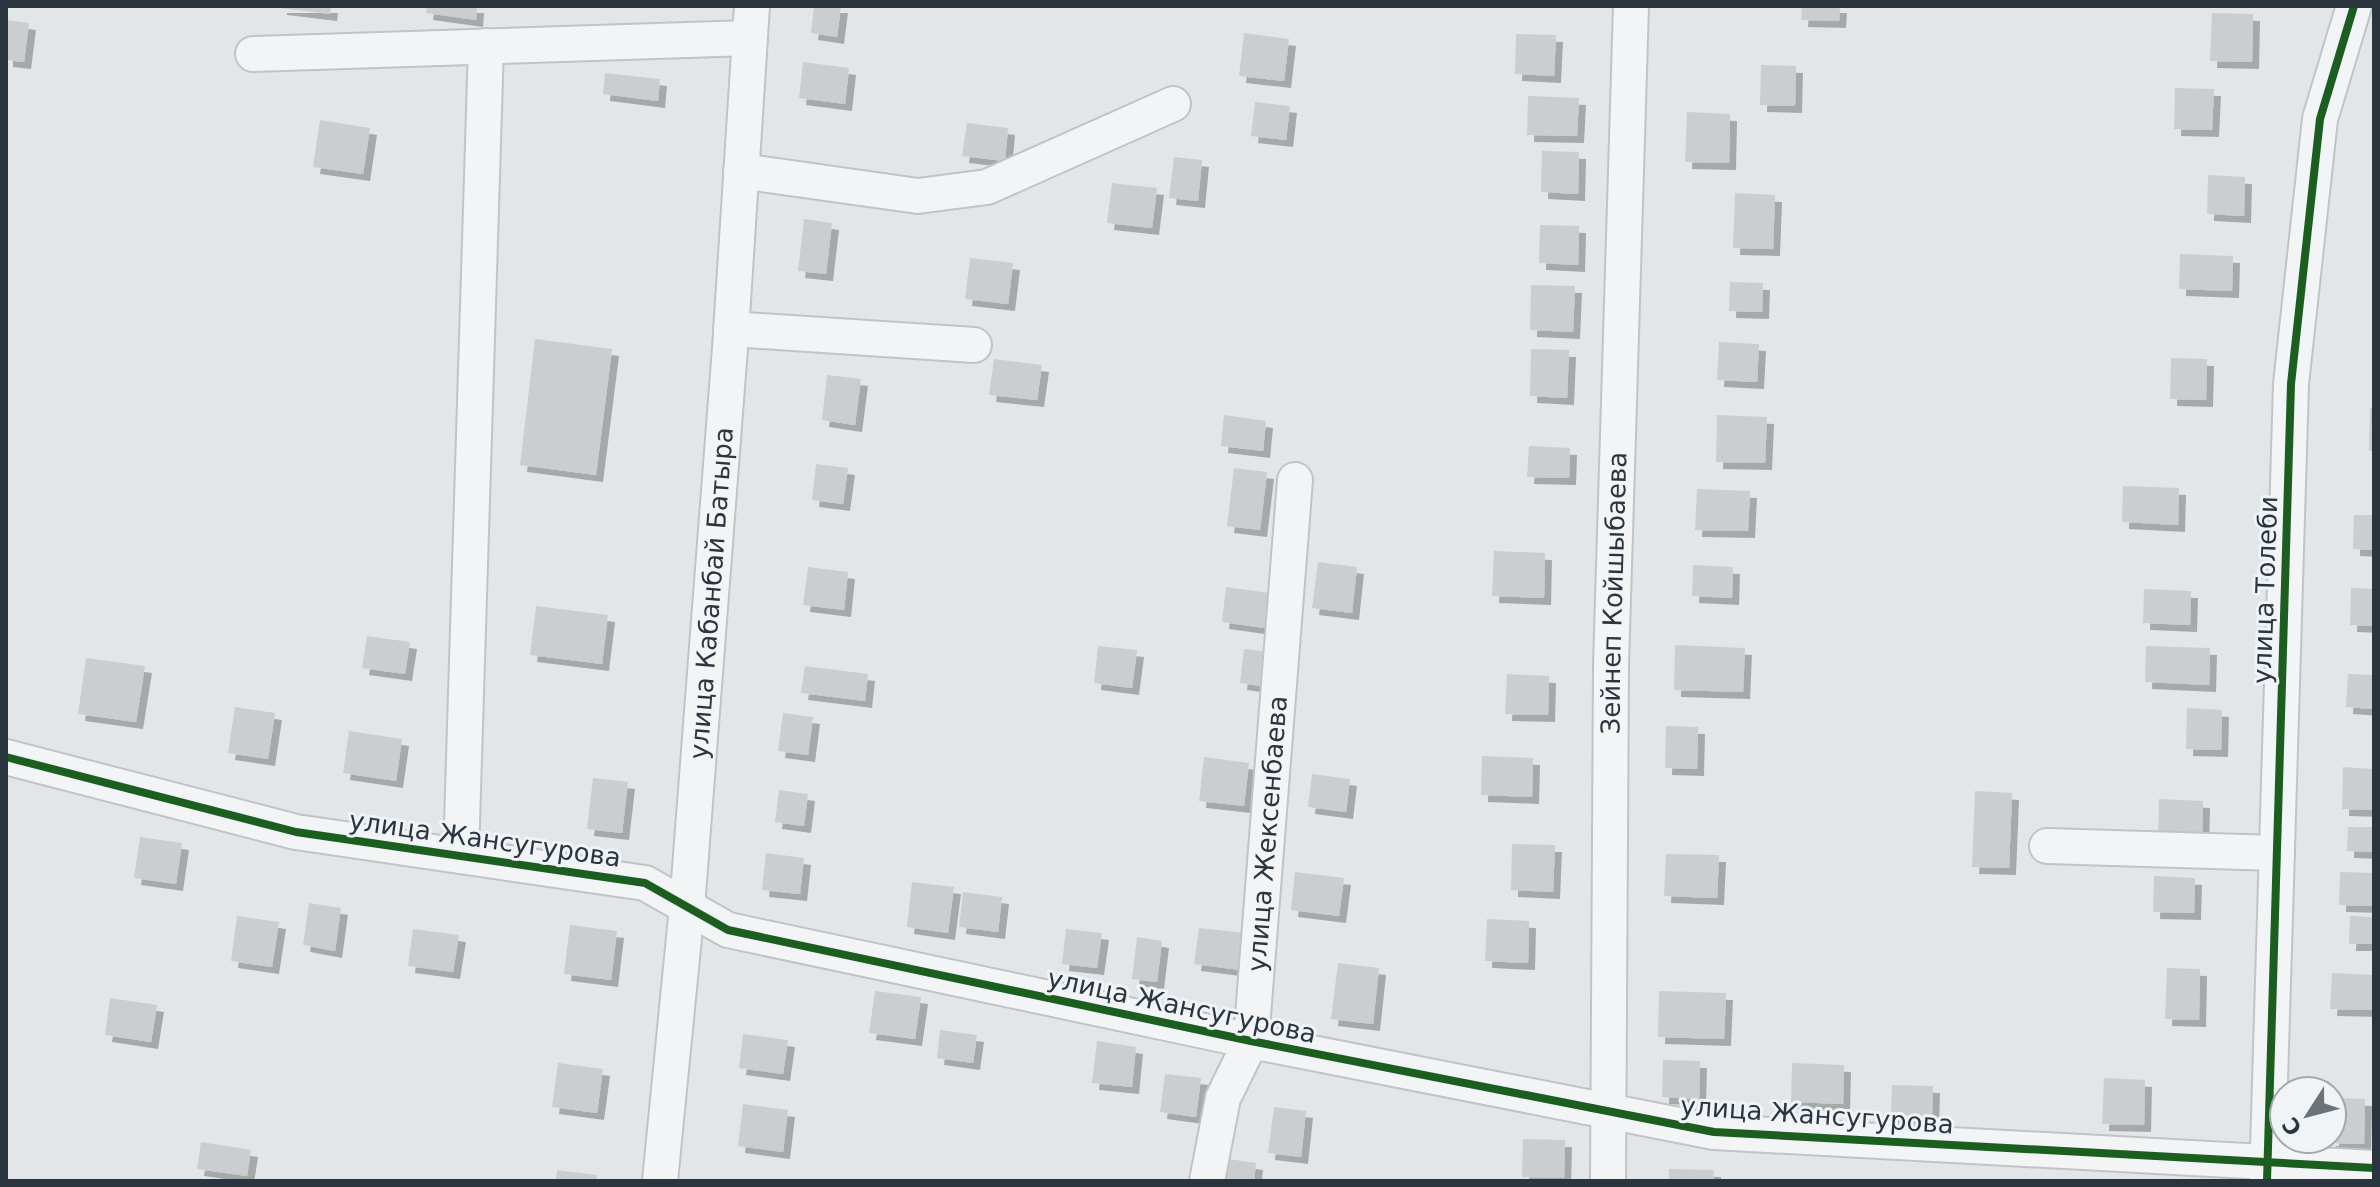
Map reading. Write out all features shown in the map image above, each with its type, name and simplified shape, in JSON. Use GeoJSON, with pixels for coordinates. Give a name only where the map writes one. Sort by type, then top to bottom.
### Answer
{"type":"FeatureCollection","features":[{"type":"Feature","properties":{"kind":"street","name":"Зейнеп Койшыбаева"},"geometry":{"type":"LineString","coordinates":[[1608,1181],[1611,665],[1631,6]]}},
{"type":"Feature","properties":{"kind":"street","name":"улица Толеби"},"geometry":{"type":"LineString","coordinates":[[2268,1172],[2291,384],[2320,119],[2354,6]]}},
{"type":"Feature","properties":{"kind":"street"},"geometry":{"type":"LineString","coordinates":[[253,54],[486,46],[751,22]]}},
{"type":"Feature","properties":{"kind":"street","name":"улица Кабанбай Батыра"},"geometry":{"type":"LineString","coordinates":[[660,1181],[687,907],[751,22]]}},
{"type":"Feature","properties":{"kind":"street"},"geometry":{"type":"LineString","coordinates":[[461,856],[486,46]]}},
{"type":"Feature","properties":{"kind":"street"},"geometry":{"type":"LineString","coordinates":[[741,171],[918,196],[987,187],[1173,104]]}},
{"type":"Feature","properties":{"kind":"street"},"geometry":{"type":"LineString","coordinates":[[731,329],[974,345]]}},
{"type":"Feature","properties":{"kind":"street","name":"улица Жексенбаева"},"geometry":{"type":"LineString","coordinates":[[1207,1181],[1223,1098],[1251,1041],[1295,480]]}},
{"type":"Feature","properties":{"kind":"street","name":"улица Жансугурова"},"geometry":{"type":"LineString","coordinates":[[6,757],[296,832],[645,883],[728,930],[1251,1041],[1714,1132],[2268,1172],[2374,1168]]}},
{"type":"Feature","properties":{"kind":"street"},"geometry":{"type":"LineString","coordinates":[[2047,846],[2277,853]]}},
{"type":"Feature","properties":{"kind":"building"},"geometry":{"type":"Polygon","coordinates":[[[280,6],[331,6],[330,14],[280,6]]]}},
{"type":"Feature","properties":{"kind":"building"},"geometry":{"type":"Polygon","coordinates":[[[427,6],[477,6],[476,20],[426,13],[427,6]]]}},
{"type":"Feature","properties":{"kind":"building"},"geometry":{"type":"Polygon","coordinates":[[[814,6],[841,6],[837,37],[811,33],[814,6]]]}},
{"type":"Feature","properties":{"kind":"building"},"geometry":{"type":"Polygon","coordinates":[[[1802,6],[1840,6],[1839,21],[1801,20],[1802,6]]]}},
{"type":"Feature","properties":{"kind":"building"},"geometry":{"type":"Polygon","coordinates":[[[2212,13],[2253,14],[2252,62],[2210,61],[2212,13]]]}},
{"type":"Feature","properties":{"kind":"building"},"geometry":{"type":"Polygon","coordinates":[[[6,20],[29,23],[24,62],[6,60],[6,20]]]}},
{"type":"Feature","properties":{"kind":"building"},"geometry":{"type":"Polygon","coordinates":[[[1244,33],[1289,39],[1284,81],[1239,76],[1244,33]]]}},
{"type":"Feature","properties":{"kind":"building"},"geometry":{"type":"Polygon","coordinates":[[[1516,34],[1556,35],[1554,76],[1515,74],[1516,34]]]}},
{"type":"Feature","properties":{"kind":"building"},"geometry":{"type":"Polygon","coordinates":[[[803,62],[849,68],[845,104],[799,98],[803,62]]]}},
{"type":"Feature","properties":{"kind":"building"},"geometry":{"type":"Polygon","coordinates":[[[1761,65],[1796,66],[1795,106],[1760,105],[1761,65]]]}},
{"type":"Feature","properties":{"kind":"building"},"geometry":{"type":"Polygon","coordinates":[[[605,73],[660,79],[658,101],[603,94],[605,73]]]}},
{"type":"Feature","properties":{"kind":"building"},"geometry":{"type":"Polygon","coordinates":[[[2175,88],[2214,89],[2212,130],[2174,129],[2175,88]]]}},
{"type":"Feature","properties":{"kind":"building"},"geometry":{"type":"Polygon","coordinates":[[[1528,96],[1579,98],[1577,136],[1527,135],[1528,96]]]}},
{"type":"Feature","properties":{"kind":"building"},"geometry":{"type":"Polygon","coordinates":[[[1255,102],[1290,106],[1286,140],[1251,136],[1255,102]]]}},
{"type":"Feature","properties":{"kind":"building"},"geometry":{"type":"Polygon","coordinates":[[[1687,112],[1730,114],[1729,163],[1685,162],[1687,112]]]}},
{"type":"Feature","properties":{"kind":"building"},"geometry":{"type":"Polygon","coordinates":[[[320,120],[370,128],[363,174],[313,167],[320,120]]]}},
{"type":"Feature","properties":{"kind":"building"},"geometry":{"type":"Polygon","coordinates":[[[967,123],[1008,128],[1005,161],[962,156],[967,123]]]}},
{"type":"Feature","properties":{"kind":"building"},"geometry":{"type":"Polygon","coordinates":[[[1542,151],[1579,152],[1578,194],[1541,192],[1542,151]]]}},
{"type":"Feature","properties":{"kind":"building"},"geometry":{"type":"Polygon","coordinates":[[[1174,157],[1202,160],[1198,201],[1169,198],[1174,157]]]}},
{"type":"Feature","properties":{"kind":"building"},"geometry":{"type":"Polygon","coordinates":[[[2208,175],[2245,177],[2244,216],[2207,214],[2208,175]]]}},
{"type":"Feature","properties":{"kind":"building"},"geometry":{"type":"Polygon","coordinates":[[[1112,183],[1157,188],[1152,228],[1107,223],[1112,183]]]}},
{"type":"Feature","properties":{"kind":"building"},"geometry":{"type":"Polygon","coordinates":[[[1735,193],[1775,195],[1773,249],[1733,248],[1735,193]]]}},
{"type":"Feature","properties":{"kind":"building"},"geometry":{"type":"Polygon","coordinates":[[[804,219],[832,223],[826,274],[798,271],[804,219]]]}},
{"type":"Feature","properties":{"kind":"building"},"geometry":{"type":"Polygon","coordinates":[[[1540,225],[1579,226],[1578,265],[1539,263],[1540,225]]]}},
{"type":"Feature","properties":{"kind":"building"},"geometry":{"type":"Polygon","coordinates":[[[2180,254],[2233,256],[2232,291],[2179,289],[2180,254]]]}},
{"type":"Feature","properties":{"kind":"building"},"geometry":{"type":"Polygon","coordinates":[[[970,258],[1013,263],[1008,304],[965,299],[970,258]]]}},
{"type":"Feature","properties":{"kind":"building"},"geometry":{"type":"Polygon","coordinates":[[[1730,282],[1763,283],[1762,312],[1729,311],[1730,282]]]}},
{"type":"Feature","properties":{"kind":"building"},"geometry":{"type":"Polygon","coordinates":[[[1531,285],[1575,286],[1573,332],[1530,330],[1531,285]]]}},
{"type":"Feature","properties":{"kind":"building"},"geometry":{"type":"Polygon","coordinates":[[[535,339],[612,349],[596,475],[520,465],[535,339]]]}},
{"type":"Feature","properties":{"kind":"building"},"geometry":{"type":"Polygon","coordinates":[[[1719,342],[1759,344],[1757,382],[1717,380],[1719,342]]]}},
{"type":"Feature","properties":{"kind":"building"},"geometry":{"type":"Polygon","coordinates":[[[1531,349],[1569,350],[1567,398],[1530,396],[1531,349]]]}},
{"type":"Feature","properties":{"kind":"building"},"geometry":{"type":"Polygon","coordinates":[[[2171,358],[2207,359],[2206,400],[2170,399],[2171,358]]]}},
{"type":"Feature","properties":{"kind":"building"},"geometry":{"type":"Polygon","coordinates":[[[994,359],[1042,365],[1037,400],[989,395],[994,359]]]}},
{"type":"Feature","properties":{"kind":"building"},"geometry":{"type":"Polygon","coordinates":[[[827,375],[861,379],[855,425],[822,420],[827,375]]]}},
{"type":"Feature","properties":{"kind":"building"},"geometry":{"type":"Polygon","coordinates":[[[2370,408],[2374,409],[2374,451],[2369,451],[2370,408]]]}},
{"type":"Feature","properties":{"kind":"building"},"geometry":{"type":"Polygon","coordinates":[[[1224,415],[1266,421],[1263,451],[1221,446],[1224,415]]]}},
{"type":"Feature","properties":{"kind":"building"},"geometry":{"type":"Polygon","coordinates":[[[1717,415],[1767,417],[1765,463],[1716,462],[1717,415]]]}},
{"type":"Feature","properties":{"kind":"building"},"geometry":{"type":"Polygon","coordinates":[[[1529,446],[1570,448],[1569,478],[1527,477],[1529,446]]]}},
{"type":"Feature","properties":{"kind":"building"},"geometry":{"type":"Polygon","coordinates":[[[816,464],[848,468],[843,504],[812,500],[816,464]]]}},
{"type":"Feature","properties":{"kind":"building"},"geometry":{"type":"Polygon","coordinates":[[[1234,468],[1267,472],[1260,530],[1227,526],[1234,468]]]}},
{"type":"Feature","properties":{"kind":"building"},"geometry":{"type":"Polygon","coordinates":[[[2123,486],[2179,488],[2178,525],[2122,522],[2123,486]]]}},
{"type":"Feature","properties":{"kind":"building"},"geometry":{"type":"Polygon","coordinates":[[[1697,489],[1750,491],[1748,531],[1695,530],[1697,489]]]}},
{"type":"Feature","properties":{"kind":"building"},"geometry":{"type":"Polygon","coordinates":[[[2354,515],[2374,515],[2374,550],[2353,549],[2354,515]]]}},
{"type":"Feature","properties":{"kind":"building"},"geometry":{"type":"Polygon","coordinates":[[[1494,551],[1545,553],[1544,598],[1492,596],[1494,551]]]}},
{"type":"Feature","properties":{"kind":"building"},"geometry":{"type":"Polygon","coordinates":[[[1318,562],[1357,567],[1352,613],[1312,608],[1318,562]]]}},
{"type":"Feature","properties":{"kind":"building"},"geometry":{"type":"Polygon","coordinates":[[[1693,565],[1733,567],[1732,598],[1692,596],[1693,565]]]}},
{"type":"Feature","properties":{"kind":"building"},"geometry":{"type":"Polygon","coordinates":[[[808,567],[848,572],[844,610],[803,605],[808,567]]]}},
{"type":"Feature","properties":{"kind":"building"},"geometry":{"type":"Polygon","coordinates":[[[1226,587],[1269,593],[1265,628],[1222,622],[1226,587]]]}},
{"type":"Feature","properties":{"kind":"building"},"geometry":{"type":"Polygon","coordinates":[[[2351,588],[2374,589],[2374,626],[2350,625],[2351,588]]]}},
{"type":"Feature","properties":{"kind":"building"},"geometry":{"type":"Polygon","coordinates":[[[2144,589],[2191,591],[2190,625],[2143,623],[2144,589]]]}},
{"type":"Feature","properties":{"kind":"building"},"geometry":{"type":"Polygon","coordinates":[[[536,606],[608,615],[602,664],[530,655],[536,606]]]}},
{"type":"Feature","properties":{"kind":"building"},"geometry":{"type":"Polygon","coordinates":[[[367,636],[410,642],[405,674],[362,668],[367,636]]]}},
{"type":"Feature","properties":{"kind":"building"},"geometry":{"type":"Polygon","coordinates":[[[1675,645],[1745,648],[1743,692],[1674,690],[1675,645]]]}},
{"type":"Feature","properties":{"kind":"building"},"geometry":{"type":"Polygon","coordinates":[[[1098,646],[1137,650],[1132,688],[1094,683],[1098,646]]]}},
{"type":"Feature","properties":{"kind":"building"},"geometry":{"type":"Polygon","coordinates":[[[2146,646],[2210,648],[2209,685],[2145,682],[2146,646]]]}},
{"type":"Feature","properties":{"kind":"building"},"geometry":{"type":"Polygon","coordinates":[[[1244,649],[1271,652],[1267,687],[1240,683],[1244,649]]]}},
{"type":"Feature","properties":{"kind":"building"},"geometry":{"type":"Polygon","coordinates":[[[86,658],[145,666],[136,722],[78,714],[86,658]]]}},
{"type":"Feature","properties":{"kind":"building"},"geometry":{"type":"Polygon","coordinates":[[[805,666],[868,674],[865,701],[801,693],[805,666]]]}},
{"type":"Feature","properties":{"kind":"building"},"geometry":{"type":"Polygon","coordinates":[[[1507,674],[1549,676],[1548,715],[1505,714],[1507,674]]]}},
{"type":"Feature","properties":{"kind":"building"},"geometry":{"type":"Polygon","coordinates":[[[2348,674],[2374,675],[2374,709],[2346,707],[2348,674]]]}},
{"type":"Feature","properties":{"kind":"building"},"geometry":{"type":"Polygon","coordinates":[[[235,707],[275,713],[268,759],[228,753],[235,707]]]}},
{"type":"Feature","properties":{"kind":"building"},"geometry":{"type":"Polygon","coordinates":[[[2187,708],[2222,710],[2221,750],[2186,749],[2187,708]]]}},
{"type":"Feature","properties":{"kind":"building"},"geometry":{"type":"Polygon","coordinates":[[[783,713],[813,717],[808,755],[778,751],[783,713]]]}},
{"type":"Feature","properties":{"kind":"building"},"geometry":{"type":"Polygon","coordinates":[[[1666,726],[1698,727],[1697,769],[1665,768],[1666,726]]]}},
{"type":"Feature","properties":{"kind":"building"},"geometry":{"type":"Polygon","coordinates":[[[349,731],[402,739],[396,781],[343,773],[349,731]]]}},
{"type":"Feature","properties":{"kind":"building"},"geometry":{"type":"Polygon","coordinates":[[[1482,756],[1533,758],[1532,797],[1481,795],[1482,756]]]}},
{"type":"Feature","properties":{"kind":"building"},"geometry":{"type":"Polygon","coordinates":[[[1204,757],[1249,763],[1244,806],[1199,801],[1204,757]]]}},
{"type":"Feature","properties":{"kind":"building"},"geometry":{"type":"Polygon","coordinates":[[[2343,767],[2374,769],[2374,810],[2342,809],[2343,767]]]}},
{"type":"Feature","properties":{"kind":"building"},"geometry":{"type":"Polygon","coordinates":[[[1312,774],[1350,779],[1346,812],[1308,807],[1312,774]]]}},
{"type":"Feature","properties":{"kind":"building"},"geometry":{"type":"Polygon","coordinates":[[[593,778],[628,782],[622,833],[587,829],[593,778]]]}},
{"type":"Feature","properties":{"kind":"building"},"geometry":{"type":"Polygon","coordinates":[[[779,790],[808,794],[804,826],[775,822],[779,790]]]}},
{"type":"Feature","properties":{"kind":"building"},"geometry":{"type":"Polygon","coordinates":[[[1975,791],[2012,793],[2009,868],[1972,867],[1975,791]]]}},
{"type":"Feature","properties":{"kind":"building"},"geometry":{"type":"Polygon","coordinates":[[[2159,799],[2203,801],[2202,839],[2158,838],[2159,799]]]}},
{"type":"Feature","properties":{"kind":"building"},"geometry":{"type":"Polygon","coordinates":[[[2348,827],[2374,827],[2374,852],[2347,851],[2348,827]]]}},
{"type":"Feature","properties":{"kind":"building"},"geometry":{"type":"Polygon","coordinates":[[[140,837],[182,843],[176,884],[134,878],[140,837]]]}},
{"type":"Feature","properties":{"kind":"building"},"geometry":{"type":"Polygon","coordinates":[[[1512,844],[1555,845],[1553,892],[1511,890],[1512,844]]]}},
{"type":"Feature","properties":{"kind":"building"},"geometry":{"type":"Polygon","coordinates":[[[766,853],[804,858],[800,894],[762,890],[766,853]]]}},
{"type":"Feature","properties":{"kind":"building"},"geometry":{"type":"Polygon","coordinates":[[[1666,854],[1719,855],[1717,898],[1664,896],[1666,854]]]}},
{"type":"Feature","properties":{"kind":"building"},"geometry":{"type":"Polygon","coordinates":[[[1295,872],[1344,878],[1339,916],[1291,910],[1295,872]]]}},
{"type":"Feature","properties":{"kind":"building"},"geometry":{"type":"Polygon","coordinates":[[[2340,872],[2374,873],[2374,906],[2339,905],[2340,872]]]}},
{"type":"Feature","properties":{"kind":"building"},"geometry":{"type":"Polygon","coordinates":[[[2154,876],[2195,878],[2194,913],[2153,912],[2154,876]]]}},
{"type":"Feature","properties":{"kind":"building"},"geometry":{"type":"Polygon","coordinates":[[[912,882],[954,887],[948,933],[907,927],[912,882]]]}},
{"type":"Feature","properties":{"kind":"building"},"geometry":{"type":"Polygon","coordinates":[[[963,892],[1002,897],[998,932],[959,927],[963,892]]]}},
{"type":"Feature","properties":{"kind":"building"},"geometry":{"type":"Polygon","coordinates":[[[309,903],[341,908],[335,951],[303,945],[309,903]]]}},
{"type":"Feature","properties":{"kind":"building"},"geometry":{"type":"Polygon","coordinates":[[[237,916],[279,922],[272,967],[231,961],[237,916]]]}},
{"type":"Feature","properties":{"kind":"building"},"geometry":{"type":"Polygon","coordinates":[[[2350,916],[2374,917],[2374,944],[2349,944],[2350,916]]]}},
{"type":"Feature","properties":{"kind":"building"},"geometry":{"type":"Polygon","coordinates":[[[1487,919],[1529,921],[1528,963],[1485,961],[1487,919]]]}},
{"type":"Feature","properties":{"kind":"building"},"geometry":{"type":"Polygon","coordinates":[[[570,925],[617,931],[611,980],[564,974],[570,925]]]}},
{"type":"Feature","properties":{"kind":"building"},"geometry":{"type":"Polygon","coordinates":[[[1199,928],[1245,933],[1241,970],[1194,964],[1199,928]]]}},
{"type":"Feature","properties":{"kind":"building"},"geometry":{"type":"Polygon","coordinates":[[[413,929],[459,935],[453,972],[408,966],[413,929]]]}},
{"type":"Feature","properties":{"kind":"building"},"geometry":{"type":"Polygon","coordinates":[[[1066,929],[1102,933],[1097,968],[1062,964],[1066,929]]]}},
{"type":"Feature","properties":{"kind":"building"},"geometry":{"type":"Polygon","coordinates":[[[1137,937],[1162,941],[1157,982],[1132,979],[1137,937]]]}},
{"type":"Feature","properties":{"kind":"building"},"geometry":{"type":"Polygon","coordinates":[[[1338,963],[1379,968],[1373,1024],[1331,1019],[1338,963]]]}},
{"type":"Feature","properties":{"kind":"building"},"geometry":{"type":"Polygon","coordinates":[[[2167,968],[2200,969],[2199,1020],[2165,1019],[2167,968]]]}},
{"type":"Feature","properties":{"kind":"building"},"geometry":{"type":"Polygon","coordinates":[[[2332,973],[2374,975],[2374,1010],[2330,1009],[2332,973]]]}},
{"type":"Feature","properties":{"kind":"building"},"geometry":{"type":"Polygon","coordinates":[[[875,991],[921,997],[915,1039],[869,1033],[875,991]]]}},
{"type":"Feature","properties":{"kind":"building"},"geometry":{"type":"Polygon","coordinates":[[[1659,991],[1726,993],[1724,1039],[1658,1037],[1659,991]]]}},
{"type":"Feature","properties":{"kind":"building"},"geometry":{"type":"Polygon","coordinates":[[[110,998],[157,1005],[151,1042],[105,1035],[110,998]]]}},
{"type":"Feature","properties":{"kind":"building"},"geometry":{"type":"Polygon","coordinates":[[[940,1030],[977,1035],[973,1063],[937,1058],[940,1030]]]}},
{"type":"Feature","properties":{"kind":"building"},"geometry":{"type":"Polygon","coordinates":[[[743,1034],[788,1040],[783,1074],[739,1068],[743,1034]]]}},
{"type":"Feature","properties":{"kind":"building"},"geometry":{"type":"Polygon","coordinates":[[[1097,1041],[1136,1047],[1132,1087],[1092,1083],[1097,1041]]]}},
{"type":"Feature","properties":{"kind":"building"},"geometry":{"type":"Polygon","coordinates":[[[1663,1060],[1700,1061],[1699,1099],[1662,1097],[1663,1060]]]}},
{"type":"Feature","properties":{"kind":"building"},"geometry":{"type":"Polygon","coordinates":[[[558,1063],[603,1069],[597,1113],[552,1107],[558,1063]]]}},
{"type":"Feature","properties":{"kind":"building"},"geometry":{"type":"Polygon","coordinates":[[[1792,1063],[1844,1065],[1843,1104],[1791,1102],[1792,1063]]]}},
{"type":"Feature","properties":{"kind":"building"},"geometry":{"type":"Polygon","coordinates":[[[1165,1074],[1201,1078],[1196,1117],[1160,1112],[1165,1074]]]}},
{"type":"Feature","properties":{"kind":"building"},"geometry":{"type":"Polygon","coordinates":[[[2104,1078],[2145,1080],[2144,1125],[2102,1124],[2104,1078]]]}},
{"type":"Feature","properties":{"kind":"building"},"geometry":{"type":"Polygon","coordinates":[[[1892,1085],[1933,1086],[1932,1117],[1891,1116],[1892,1085]]]}},
{"type":"Feature","properties":{"kind":"building"},"geometry":{"type":"Polygon","coordinates":[[[2348,1098],[2365,1099],[2364,1144],[2348,1144],[2348,1098]]]}},
{"type":"Feature","properties":{"kind":"building"},"geometry":{"type":"Polygon","coordinates":[[[743,1104],[788,1110],[783,1152],[738,1146],[743,1104]]]}},
{"type":"Feature","properties":{"kind":"building"},"geometry":{"type":"Polygon","coordinates":[[[1274,1107],[1306,1111],[1301,1157],[1268,1153],[1274,1107]]]}},
{"type":"Feature","properties":{"kind":"building"},"geometry":{"type":"Polygon","coordinates":[[[1523,1139],[1565,1140],[1564,1178],[1522,1177],[1523,1139]]]}},
{"type":"Feature","properties":{"kind":"building"},"geometry":{"type":"Polygon","coordinates":[[[201,1142],[251,1150],[247,1176],[197,1169],[201,1142]]]}},
{"type":"Feature","properties":{"kind":"building"},"geometry":{"type":"Polygon","coordinates":[[[1222,1158],[1256,1163],[1254,1181],[1219,1181],[1222,1158]]]}},
{"type":"Feature","properties":{"kind":"building"},"geometry":{"type":"Polygon","coordinates":[[[1669,1169],[1714,1170],[1713,1181],[1669,1181],[1669,1169]]]}},
{"type":"Feature","properties":{"kind":"building"},"geometry":{"type":"Polygon","coordinates":[[[557,1170],[597,1175],[596,1181],[556,1181],[557,1170]]]}},
{"type":"Feature","properties":{"kind":"cycle path"},"geometry":{"type":"LineString","coordinates":[[2267,1181],[2291,384],[2320,119],[2354,6]]}},
{"type":"Feature","properties":{"kind":"cycle path"},"geometry":{"type":"LineString","coordinates":[[6,757],[296,832],[645,883],[728,930],[1251,1041],[1714,1132],[2374,1168]]}}]}
